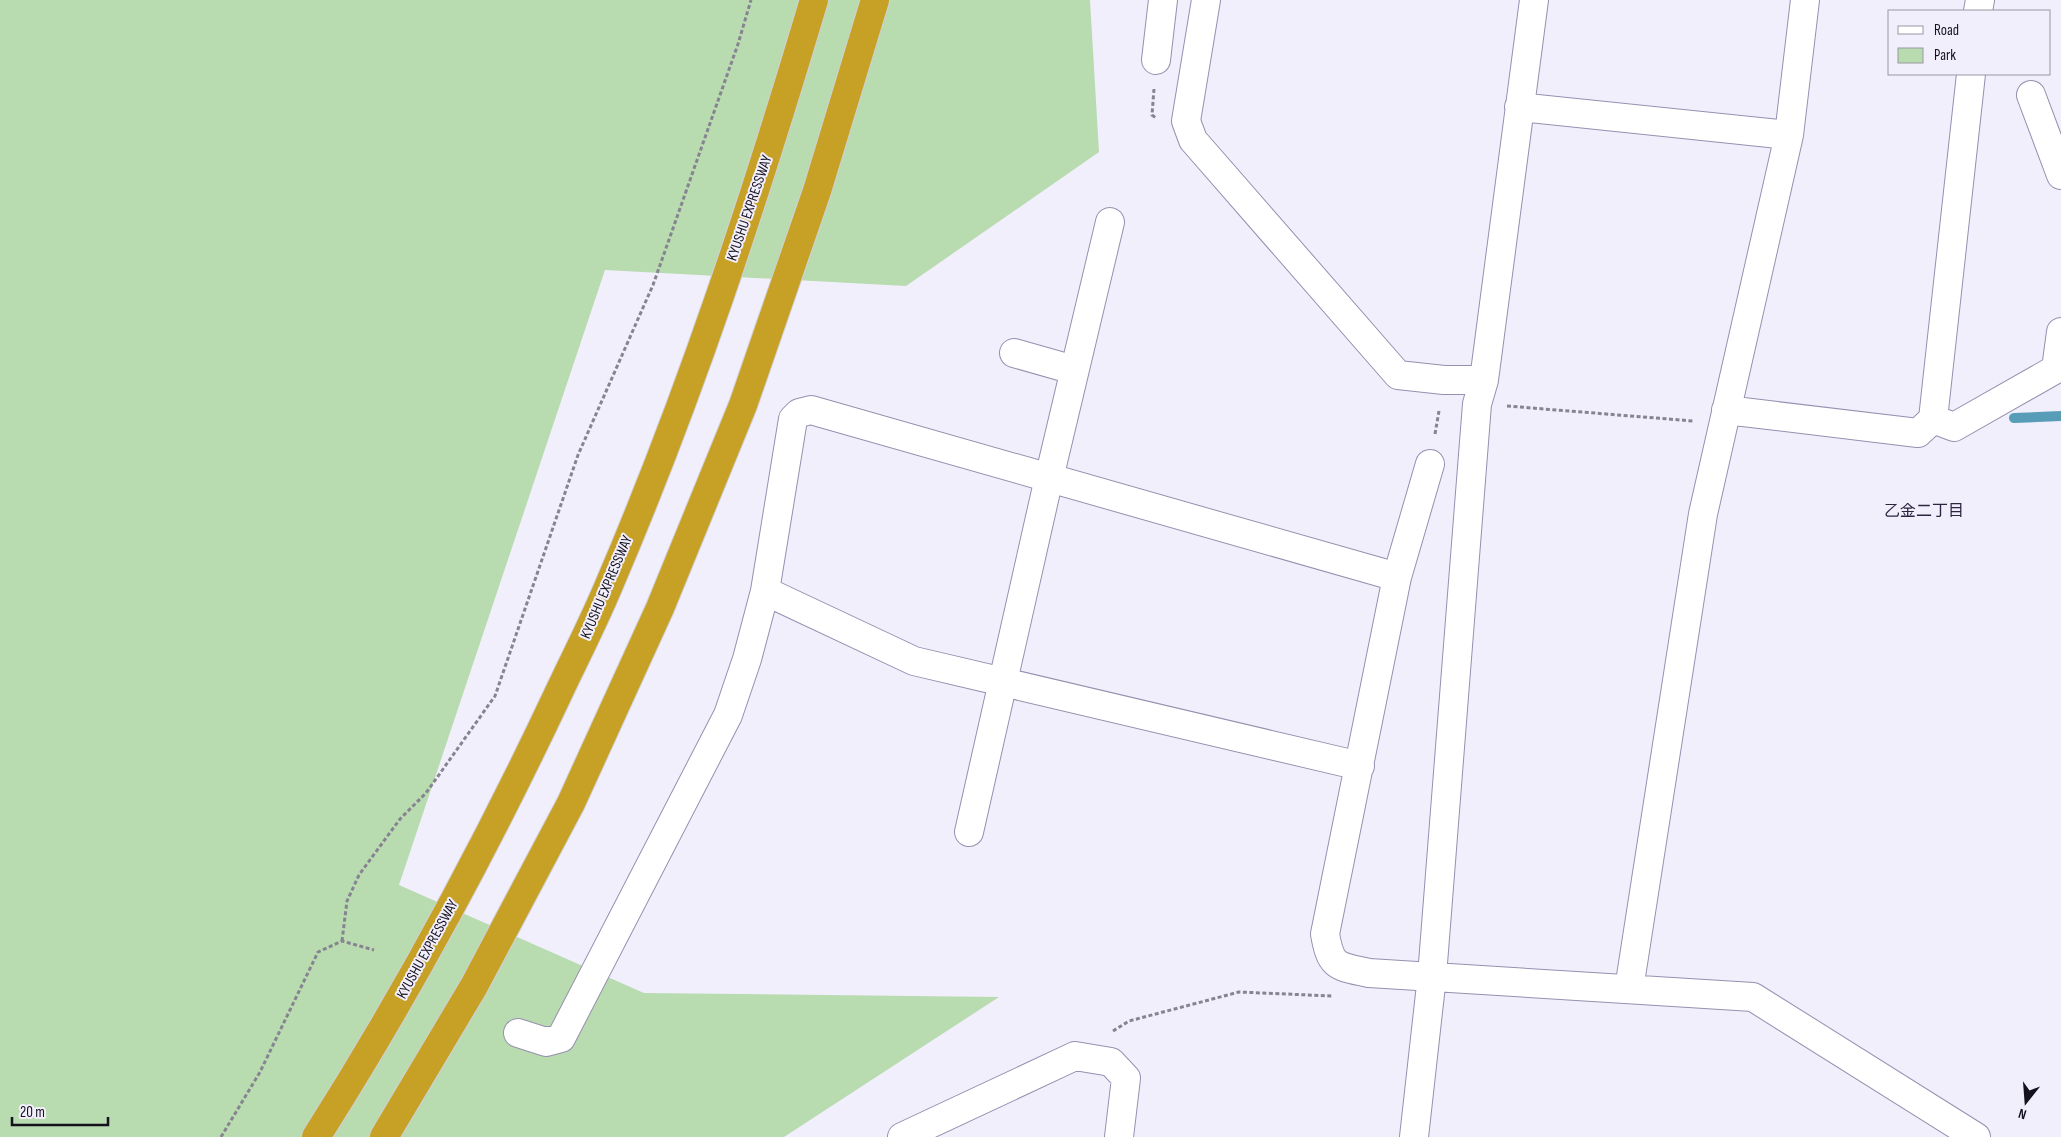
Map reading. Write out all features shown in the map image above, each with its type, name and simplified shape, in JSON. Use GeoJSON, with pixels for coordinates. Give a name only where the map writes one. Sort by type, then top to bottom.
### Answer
{"type":"FeatureCollection","features":[{"type":"Feature","properties":{"kind":"highway","name":"KYUSHU EXPRESSWAY"},"geometry":{"type":"LineString","coordinates":[[316,1137],[423,960],[517,782],[609,585],[688,385],[762,175],[814,0]]}},
{"type":"Feature","properties":{"kind":"highway"},"geometry":{"type":"LineString","coordinates":[[384,1137],[474,986],[572,803],[660,608],[743,405],[817,191],[875,0]]}},
{"type":"Feature","properties":{"kind":"street"},"geometry":{"type":"LineString","coordinates":[[1156,60],[1163,0]]}},
{"type":"Feature","properties":{"kind":"street"},"geometry":{"type":"LineString","coordinates":[[1206,0],[1186,121],[1193,140],[1398,375],[1444,380],[1480,392]]}},
{"type":"Feature","properties":{"kind":"street"},"geometry":{"type":"LineString","coordinates":[[1414,1137],[1432,976],[1480,392],[1534,0]]}},
{"type":"Feature","properties":{"kind":"street"},"geometry":{"type":"LineString","coordinates":[[1628,990],[1703,514],[1789,135],[1805,0]]}},
{"type":"Feature","properties":{"kind":"street"},"geometry":{"type":"LineString","coordinates":[[1725,417],[1918,433],[1933,419],[1972,75]]}},
{"type":"Feature","properties":{"kind":"street"},"geometry":{"type":"LineString","coordinates":[[2031,95],[2061,175]]}},
{"type":"Feature","properties":{"kind":"street"},"geometry":{"type":"LineString","coordinates":[[1519,107],[1789,135]]}},
{"type":"Feature","properties":{"kind":"street"},"geometry":{"type":"LineString","coordinates":[[969,832],[1049,477],[1110,222]]}},
{"type":"Feature","properties":{"kind":"street"},"geometry":{"type":"LineString","coordinates":[[1933,419],[1954,427],[2056,369],[2061,332]]}},
{"type":"Feature","properties":{"kind":"street"},"geometry":{"type":"LineString","coordinates":[[1014,353],[1074,370]]}},
{"type":"Feature","properties":{"kind":"street"},"geometry":{"type":"LineString","coordinates":[[518,1033],[546,1042],[561,1038],[728,715],[748,659],[766,591],[793,419],[799,413],[811,410],[1397,577]]}},
{"type":"Feature","properties":{"kind":"street"},"geometry":{"type":"LineString","coordinates":[[1430,464],[1397,577],[1325,934],[1329,956],[1340,966],[1369,973],[1753,997],[1962,1133]]}},
{"type":"Feature","properties":{"kind":"street"},"geometry":{"type":"LineString","coordinates":[[766,591],[914,661],[1004,680],[1360,766]]}},
{"type":"Feature","properties":{"kind":"street"},"geometry":{"type":"LineString","coordinates":[[911,1135],[1075,1056],[1110,1062],[1126,1078],[1119,1137]]}},
{"type":"Feature","properties":{"kind":"path"},"geometry":{"type":"LineString","coordinates":[[342,941],[347,901],[359,875],[400,820],[426,794],[495,696],[578,455],[653,285],[738,44],[751,0]]}},
{"type":"Feature","properties":{"kind":"path"},"geometry":{"type":"LineString","coordinates":[[1430,464],[1444,380]]}},
{"type":"Feature","properties":{"kind":"path"},"geometry":{"type":"LineString","coordinates":[[1480,392],[1725,417]]}},
{"type":"Feature","properties":{"kind":"path"},"geometry":{"type":"LineString","coordinates":[[222,1137],[260,1072],[318,952],[342,941],[374,950]]}},
{"type":"Feature","properties":{"kind":"path"},"geometry":{"type":"LineString","coordinates":[[1075,1056],[1129,1021],[1239,992],[1334,996]]}},
{"type":"Feature","properties":{"kind":"green space"},"geometry":{"type":"Polygon","coordinates":[[[0,0],[1090,0],[1099,152],[906,286],[605,270],[399,885],[644,993],[999,997],[784,1137],[0,1137],[0,0]]]}},
{"type":"Feature","properties":{"kind":"waterway"},"geometry":{"type":"LineString","coordinates":[[2014,418],[2061,416]]}},
{"type":"Feature","properties":{"kind":"district","name":"乙金二丁目"},"geometry":{"type":"Point","coordinates":[1924,510]}}]}
